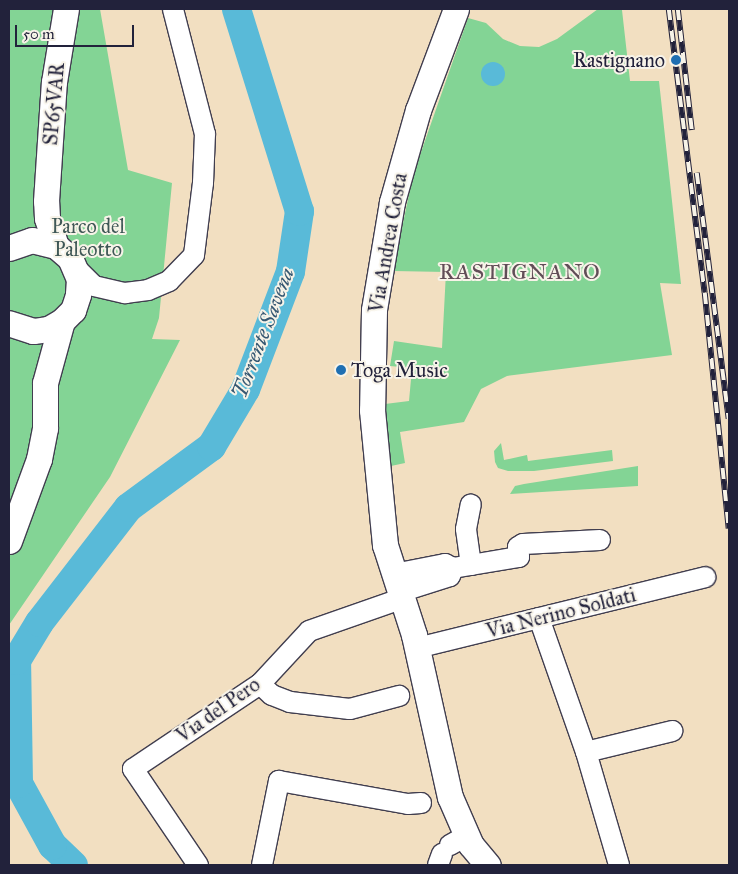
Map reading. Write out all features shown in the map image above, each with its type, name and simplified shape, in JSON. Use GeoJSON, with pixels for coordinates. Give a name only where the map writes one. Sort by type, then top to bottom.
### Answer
{"type":"FeatureCollection","features":[{"type":"Feature","properties":{"kind":"main road","name":"SP65VAR"},"geometry":{"type":"LineString","coordinates":[[46,201],[54,82],[66,9]]}},
{"type":"Feature","properties":{"kind":"main road","name":"Via Andrea Costa"},"geometry":{"type":"LineString","coordinates":[[456,9],[404,154],[378,270],[372,410],[382,526],[417,648],[412,693],[435,801],[449,850],[488,865]]}},
{"type":"Feature","properties":{"kind":"main road"},"geometry":{"type":"LineString","coordinates":[[13,245],[34,225],[46,201]]}},
{"type":"Feature","properties":{"kind":"main road"},"geometry":{"type":"LineString","coordinates":[[9,541],[39,459],[45,428],[45,383],[67,316],[78,295],[76,268],[56,246],[47,218],[46,201]]}},
{"type":"Feature","properties":{"kind":"main road"},"geometry":{"type":"LineString","coordinates":[[13,245],[32,240],[56,246]]}},
{"type":"Feature","properties":{"kind":"main road"},"geometry":{"type":"LineString","coordinates":[[13,326],[33,331],[48,329],[67,316]]}},
{"type":"Feature","properties":{"kind":"main road"},"geometry":{"type":"LineString","coordinates":[[13,326],[33,348],[45,383]]}},
{"type":"Feature","properties":{"kind":"street"},"geometry":{"type":"LineString","coordinates":[[76,268],[94,286],[105,290],[148,290],[169,281],[194,256],[203,183],[204,134],[173,9]]}},
{"type":"Feature","properties":{"kind":"street"},"geometry":{"type":"LineString","coordinates":[[67,316],[105,290]]}},
{"type":"Feature","properties":{"kind":"street"},"geometry":{"type":"LineString","coordinates":[[462,567],[471,504]]}},
{"type":"Feature","properties":{"kind":"street","name":"Via del Pero"},"geometry":{"type":"LineString","coordinates":[[198,865],[132,769],[260,684],[309,632],[445,564],[462,567],[519,557],[518,547],[523,544],[600,540]]}},
{"type":"Feature","properties":{"kind":"street","name":"Via Nerino Soldati"},"geometry":{"type":"LineString","coordinates":[[417,648],[704,577]]}},
{"type":"Feature","properties":{"kind":"street"},"geometry":{"type":"LineString","coordinates":[[539,618],[586,752],[619,865]]}},
{"type":"Feature","properties":{"kind":"street"},"geometry":{"type":"LineString","coordinates":[[260,684],[272,695],[290,702],[350,709],[412,693]]}},
{"type":"Feature","properties":{"kind":"street"},"geometry":{"type":"LineString","coordinates":[[586,752],[672,731]]}},
{"type":"Feature","properties":{"kind":"street"},"geometry":{"type":"LineString","coordinates":[[262,865],[278,781],[408,804],[435,801]]}},
{"type":"Feature","properties":{"kind":"green space","name":"Parco del Paleotto"},"geometry":{"type":"Polygon","coordinates":[[[9,9],[100,9],[128,170],[172,183],[159,318],[152,339],[180,340],[110,477],[9,625],[9,9]]]}},
{"type":"Feature","properties":{"kind":"green space"},"geometry":{"type":"Polygon","coordinates":[[[598,9],[622,10],[630,81],[659,81],[681,284],[660,283],[672,355],[507,376],[481,389],[464,422],[400,432],[405,463],[391,466],[385,404],[409,401],[412,368],[390,366],[394,341],[442,348],[446,272],[393,271],[413,175],[468,18],[486,23],[503,39],[520,46],[539,47],[557,39],[598,9]]]}},
{"type":"Feature","properties":{"kind":"green space"},"geometry":{"type":"Polygon","coordinates":[[[501,443],[504,460],[527,455],[528,461],[612,450],[613,461],[534,471],[508,471],[498,468],[495,462],[494,451],[501,443]]]}},
{"type":"Feature","properties":{"kind":"green space"},"geometry":{"type":"Polygon","coordinates":[[[638,466],[638,486],[510,494],[515,486],[524,484],[638,466]]]}},
{"type":"Feature","properties":{"kind":"water"},"geometry":{"type":"Polygon","coordinates":[[[493,62],[501,66],[505,74],[501,82],[493,86],[485,82],[481,74],[485,66],[493,62]]]}},
{"type":"Feature","properties":{"kind":"waterway","name":"Torrente Savena"},"geometry":{"type":"LineString","coordinates":[[73,865],[52,845],[18,783],[16,660],[39,622],[128,507],[211,446],[245,389],[290,271],[299,211],[236,9]]}},
{"type":"Feature","properties":{"kind":"railway"},"geometry":{"type":"LineString","coordinates":[[669,9],[705,293],[729,529]]}},
{"type":"Feature","properties":{"kind":"railway"},"geometry":{"type":"LineString","coordinates":[[678,9],[692,130]]}},
{"type":"Feature","properties":{"kind":"railway"},"geometry":{"type":"LineString","coordinates":[[697,173],[729,419]]}},
{"type":"Feature","properties":{"kind":"place","name":"Rastignano"},"geometry":{"type":"Point","coordinates":[676,60]}},
{"type":"Feature","properties":{"kind":"place","name":"Toga Music"},"geometry":{"type":"Point","coordinates":[341,370]}},
{"type":"Feature","properties":{"kind":"district","name":"RASTIGNANO"},"geometry":{"type":"Point","coordinates":[520,272]}}]}
